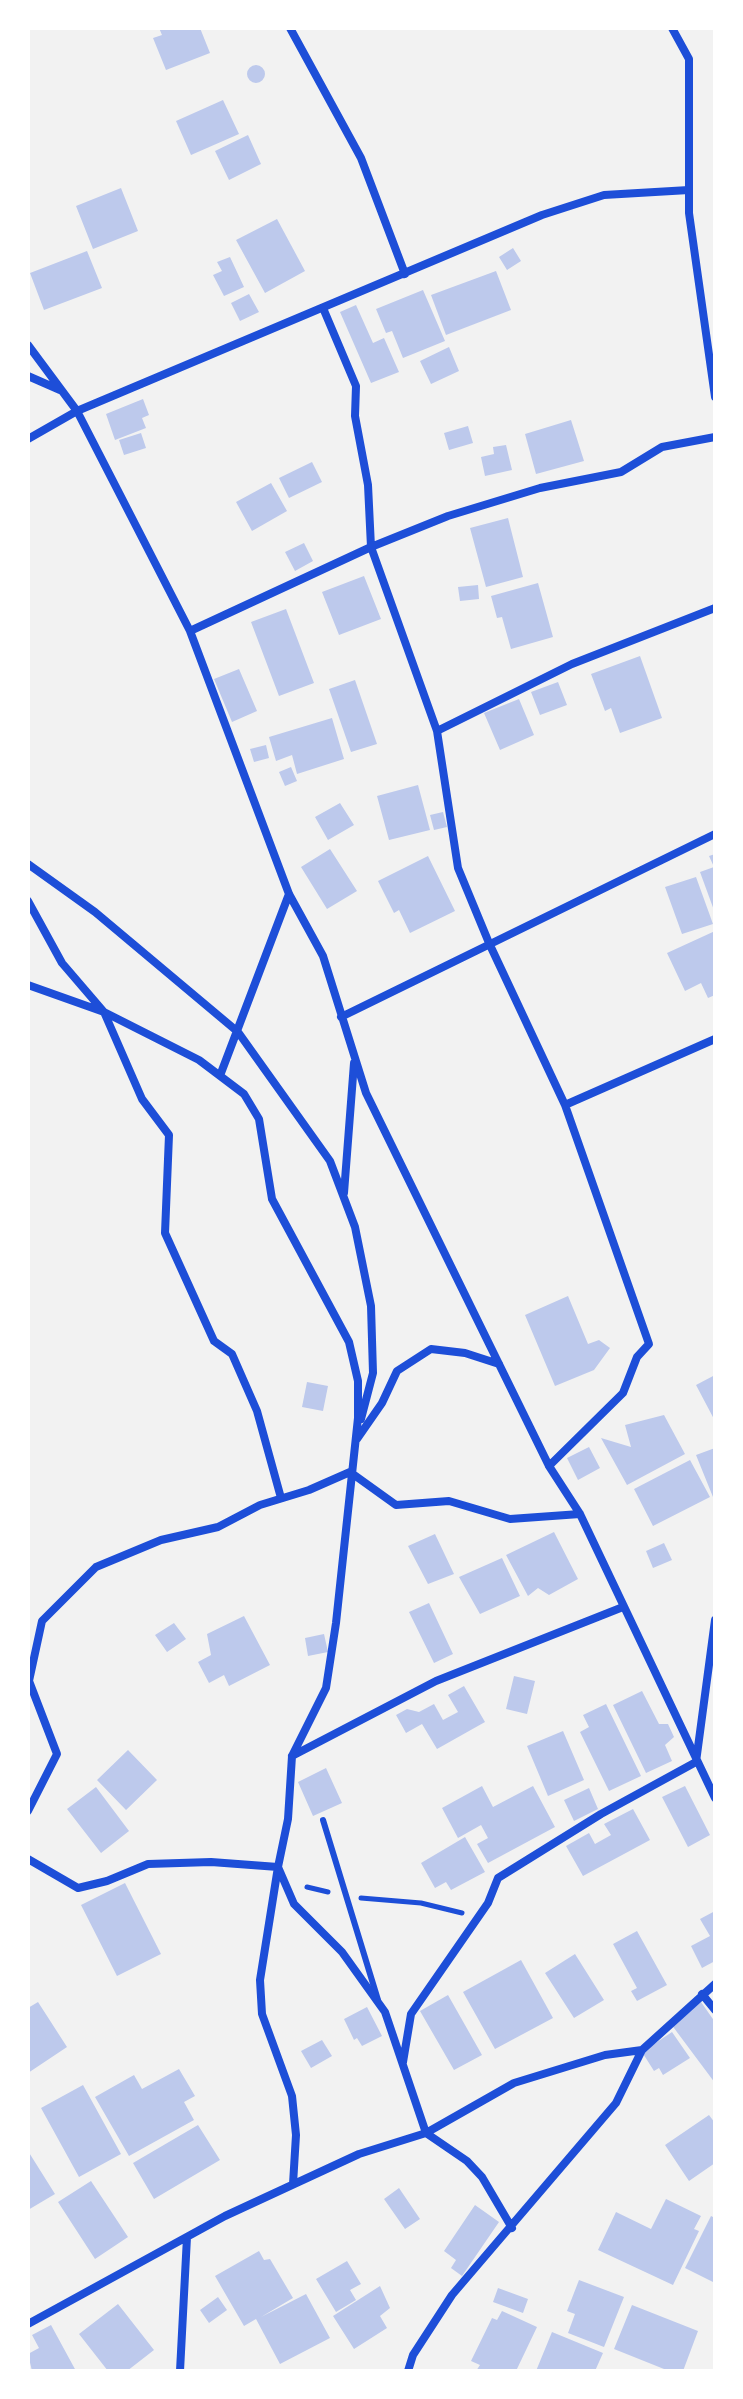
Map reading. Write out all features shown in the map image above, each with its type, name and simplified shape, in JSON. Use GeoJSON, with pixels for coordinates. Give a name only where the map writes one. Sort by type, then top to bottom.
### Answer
{"type":"FeatureCollection","features":[{"type":"Feature","properties":{"kind":"street"},"geometry":{"type":"LineString","coordinates":[[672,28],[689,59],[689,190],[715,397]]}},
{"type":"Feature","properties":{"kind":"street"},"geometry":{"type":"LineString","coordinates":[[292,30],[361,158],[405,274]]}},
{"type":"Feature","properties":{"kind":"street"},"geometry":{"type":"LineString","coordinates":[[28,439],[77,411],[542,215],[604,195],[689,190]]}},
{"type":"Feature","properties":{"kind":"street"},"geometry":{"type":"LineString","coordinates":[[323,308],[356,386],[355,416],[368,485],[371,547],[437,731],[458,868],[489,943],[565,1105],[649,1344],[637,1357],[623,1393],[549,1466]]}},
{"type":"Feature","properties":{"kind":"street"},"geometry":{"type":"LineString","coordinates":[[28,345],[77,411],[190,631],[289,894],[323,956],[366,1093],[549,1466],[580,1514],[715,1798]]}},
{"type":"Feature","properties":{"kind":"street"},"geometry":{"type":"LineString","coordinates":[[28,376],[61,390]]}},
{"type":"Feature","properties":{"kind":"street"},"geometry":{"type":"LineString","coordinates":[[190,631],[371,547],[448,516],[540,488],[621,472],[662,447],[715,437]]}},
{"type":"Feature","properties":{"kind":"street"},"geometry":{"type":"LineString","coordinates":[[437,731],[572,664],[715,608]]}},
{"type":"Feature","properties":{"kind":"street"},"geometry":{"type":"LineString","coordinates":[[341,1017],[715,834]]}},
{"type":"Feature","properties":{"kind":"street"},"geometry":{"type":"LineString","coordinates":[[28,864],[95,912],[238,1032],[330,1161],[355,1227],[371,1306],[373,1373],[354,1443]]}},
{"type":"Feature","properties":{"kind":"street"},"geometry":{"type":"LineString","coordinates":[[221,1073],[289,894]]}},
{"type":"Feature","properties":{"kind":"street"},"geometry":{"type":"LineString","coordinates":[[28,901],[62,963],[104,1012],[142,1099],[169,1135],[165,1233],[214,1341],[232,1354],[257,1411],[281,1498]]}},
{"type":"Feature","properties":{"kind":"street"},"geometry":{"type":"LineString","coordinates":[[28,985],[104,1012],[221,1073],[244,1094],[259,1119],[272,1199],[349,1342],[358,1381],[354,1443],[326,1688],[292,1756],[288,1819],[265,1936],[262,2014],[292,2096],[296,2135],[293,2184]]}},
{"type":"Feature","properties":{"kind":"street"},"geometry":{"type":"LineString","coordinates":[[565,1105],[715,1039]]}},
{"type":"Feature","properties":{"kind":"street"},"geometry":{"type":"LineString","coordinates":[[343,1196],[354,1059]]}},
{"type":"Feature","properties":{"kind":"street"},"geometry":{"type":"LineString","coordinates":[[354,1443],[382,1403],[397,1371],[431,1349],[465,1353],[499,1364]]}},
{"type":"Feature","properties":{"kind":"street"},"geometry":{"type":"LineString","coordinates":[[28,1811],[57,1754],[29,1681],[42,1621],[96,1567],[161,1540],[218,1527],[260,1505],[350,1472]]}},
{"type":"Feature","properties":{"kind":"street"},"geometry":{"type":"LineString","coordinates":[[350,1472],[396,1505],[449,1501],[510,1519],[580,1514]]}},
{"type":"Feature","properties":{"kind":"street"},"geometry":{"type":"LineString","coordinates":[[292,1756],[436,1681],[623,1607]]}},
{"type":"Feature","properties":{"kind":"street"},"geometry":{"type":"LineString","coordinates":[[696,1762],[715,1620]]}},
{"type":"Feature","properties":{"kind":"street"},"geometry":{"type":"LineString","coordinates":[[403,2063],[411,2014],[488,1903],[498,1878],[601,1814],[696,1762]]}},
{"type":"Feature","properties":{"kind":"street"},"geometry":{"type":"LineString","coordinates":[[28,1859],[78,1888],[107,1881],[148,1864],[211,1862],[279,1870]]}},
{"type":"Feature","properties":{"kind":"street"},"geometry":{"type":"LineString","coordinates":[[279,1870],[294,1904],[342,1952],[380,2004],[426,2133],[467,2161],[482,2177],[512,2228]]}},
{"type":"Feature","properties":{"kind":"street"},"geometry":{"type":"LineString","coordinates":[[408,2371],[413,2355],[452,2295],[616,2103],[642,2050],[715,1984]]}},
{"type":"Feature","properties":{"kind":"street"},"geometry":{"type":"LineString","coordinates":[[702,1994],[715,2010]]}},
{"type":"Feature","properties":{"kind":"street"},"geometry":{"type":"LineString","coordinates":[[28,2324],[187,2237],[293,2184],[359,2154],[426,2133],[514,2083],[605,2055],[642,2050]]}},
{"type":"Feature","properties":{"kind":"street"},"geometry":{"type":"LineString","coordinates":[[180,2371],[187,2237]]}},
{"type":"Feature","properties":{"kind":"lane"},"geometry":{"type":"LineString","coordinates":[[323,1820],[380,2004]]}},
{"type":"Feature","properties":{"kind":"path"},"geometry":{"type":"LineString","coordinates":[[279,1870],[313,1889],[421,1903],[477,1917]]}},
{"type":"Feature","properties":{"kind":"building"},"geometry":{"type":"Polygon","coordinates":[[[159,28],[200,28],[210,53],[166,70],[153,38],[162,35],[159,28]]]}},
{"type":"Feature","properties":{"kind":"building"},"geometry":{"type":"Polygon","coordinates":[[[252,65],[260,65],[265,74],[263,81],[252,83],[247,78],[247,70],[252,65]]]}},
{"type":"Feature","properties":{"kind":"building"},"geometry":{"type":"Polygon","coordinates":[[[223,100],[239,134],[191,155],[176,121],[223,100]]]}},
{"type":"Feature","properties":{"kind":"building"},"geometry":{"type":"Polygon","coordinates":[[[248,135],[261,164],[229,180],[215,151],[248,135]]]}},
{"type":"Feature","properties":{"kind":"building"},"geometry":{"type":"Polygon","coordinates":[[[121,188],[138,231],[93,249],[76,206],[121,188]]]}},
{"type":"Feature","properties":{"kind":"building"},"geometry":{"type":"Polygon","coordinates":[[[277,219],[305,271],[265,293],[236,240],[277,219]]]}},
{"type":"Feature","properties":{"kind":"building"},"geometry":{"type":"Polygon","coordinates":[[[513,248],[521,261],[507,270],[499,257],[513,248]]]}},
{"type":"Feature","properties":{"kind":"building"},"geometry":{"type":"Polygon","coordinates":[[[87,251],[102,288],[44,310],[30,273],[87,251]]]}},
{"type":"Feature","properties":{"kind":"building"},"geometry":{"type":"Polygon","coordinates":[[[230,257],[244,287],[224,296],[213,275],[222,271],[217,262],[230,257]]]}},
{"type":"Feature","properties":{"kind":"building"},"geometry":{"type":"Polygon","coordinates":[[[496,271],[511,310],[446,335],[431,295],[496,271]]]}},
{"type":"Feature","properties":{"kind":"building"},"geometry":{"type":"Polygon","coordinates":[[[423,290],[445,341],[403,358],[392,331],[386,333],[376,309],[423,290]]]}},
{"type":"Feature","properties":{"kind":"building"},"geometry":{"type":"Polygon","coordinates":[[[249,294],[259,312],[240,321],[231,303],[249,294]]]}},
{"type":"Feature","properties":{"kind":"building"},"geometry":{"type":"Polygon","coordinates":[[[356,305],[373,343],[384,338],[399,372],[371,383],[340,312],[356,305]]]}},
{"type":"Feature","properties":{"kind":"building"},"geometry":{"type":"Polygon","coordinates":[[[449,347],[459,371],[431,384],[420,361],[449,347]]]}},
{"type":"Feature","properties":{"kind":"building"},"geometry":{"type":"Polygon","coordinates":[[[143,399],[149,415],[142,418],[146,428],[115,440],[106,414],[143,399]]]}},
{"type":"Feature","properties":{"kind":"building"},"geometry":{"type":"Polygon","coordinates":[[[571,420],[584,461],[536,474],[525,434],[571,420]]]}},
{"type":"Feature","properties":{"kind":"building"},"geometry":{"type":"Polygon","coordinates":[[[468,426],[473,443],[449,450],[444,433],[468,426]]]}},
{"type":"Feature","properties":{"kind":"building"},"geometry":{"type":"Polygon","coordinates":[[[141,433],[146,448],[124,455],[119,440],[141,433]]]}},
{"type":"Feature","properties":{"kind":"building"},"geometry":{"type":"Polygon","coordinates":[[[506,445],[512,470],[485,476],[481,457],[494,454],[493,447],[506,445]]]}},
{"type":"Feature","properties":{"kind":"building"},"geometry":{"type":"Polygon","coordinates":[[[312,462],[322,482],[289,498],[279,478],[312,462]]]}},
{"type":"Feature","properties":{"kind":"building"},"geometry":{"type":"Polygon","coordinates":[[[271,483],[287,511],[252,531],[236,502],[271,483]]]}},
{"type":"Feature","properties":{"kind":"building"},"geometry":{"type":"Polygon","coordinates":[[[508,518],[523,577],[486,587],[470,528],[508,518]]]}},
{"type":"Feature","properties":{"kind":"building"},"geometry":{"type":"Polygon","coordinates":[[[304,543],[313,561],[295,571],[285,552],[304,543]]]}},
{"type":"Feature","properties":{"kind":"building"},"geometry":{"type":"Polygon","coordinates":[[[364,576],[381,619],[339,635],[322,592],[364,576]]]}},
{"type":"Feature","properties":{"kind":"building"},"geometry":{"type":"Polygon","coordinates":[[[538,583],[553,637],[511,649],[502,617],[497,618],[491,596],[538,583]]]}},
{"type":"Feature","properties":{"kind":"building"},"geometry":{"type":"Polygon","coordinates":[[[478,585],[479,599],[460,601],[458,587],[478,585]]]}},
{"type":"Feature","properties":{"kind":"building"},"geometry":{"type":"Polygon","coordinates":[[[286,609],[314,683],[279,696],[251,622],[286,609]]]}},
{"type":"Feature","properties":{"kind":"building"},"geometry":{"type":"Polygon","coordinates":[[[640,656],[662,718],[620,733],[611,708],[605,711],[591,674],[640,656]]]}},
{"type":"Feature","properties":{"kind":"building"},"geometry":{"type":"Polygon","coordinates":[[[239,669],[257,711],[232,722],[214,679],[239,669]]]}},
{"type":"Feature","properties":{"kind":"building"},"geometry":{"type":"Polygon","coordinates":[[[355,680],[377,744],[351,752],[329,689],[355,680]]]}},
{"type":"Feature","properties":{"kind":"building"},"geometry":{"type":"Polygon","coordinates":[[[558,682],[567,705],[540,715],[531,692],[558,682]]]}},
{"type":"Feature","properties":{"kind":"building"},"geometry":{"type":"Polygon","coordinates":[[[519,699],[534,735],[500,750],[484,713],[519,699]]]}},
{"type":"Feature","properties":{"kind":"building"},"geometry":{"type":"Polygon","coordinates":[[[332,718],[344,759],[297,774],[292,755],[276,761],[269,737],[332,718]]]}},
{"type":"Feature","properties":{"kind":"building"},"geometry":{"type":"Polygon","coordinates":[[[266,745],[269,758],[254,762],[250,749],[266,745]]]}},
{"type":"Feature","properties":{"kind":"building"},"geometry":{"type":"Polygon","coordinates":[[[291,767],[297,781],[285,786],[279,772],[291,767]]]}},
{"type":"Feature","properties":{"kind":"building"},"geometry":{"type":"Polygon","coordinates":[[[418,785],[430,830],[389,840],[377,796],[418,785]]]}},
{"type":"Feature","properties":{"kind":"building"},"geometry":{"type":"Polygon","coordinates":[[[340,803],[354,825],[328,840],[315,817],[340,803]]]}},
{"type":"Feature","properties":{"kind":"building"},"geometry":{"type":"Polygon","coordinates":[[[443,812],[447,827],[434,830],[430,815],[443,812]]]}},
{"type":"Feature","properties":{"kind":"building"},"geometry":{"type":"Polygon","coordinates":[[[330,849],[357,891],[327,909],[301,867],[330,849]]]}},
{"type":"Feature","properties":{"kind":"building"},"geometry":{"type":"Polygon","coordinates":[[[715,854],[715,913],[700,872],[714,867],[709,856],[715,854]]]}},
{"type":"Feature","properties":{"kind":"building"},"geometry":{"type":"Polygon","coordinates":[[[428,856],[455,911],[410,933],[399,910],[394,913],[378,881],[428,856]]]}},
{"type":"Feature","properties":{"kind":"building"},"geometry":{"type":"Polygon","coordinates":[[[696,877],[713,924],[682,934],[665,887],[696,877]]]}},
{"type":"Feature","properties":{"kind":"building"},"geometry":{"type":"Polygon","coordinates":[[[715,931],[715,995],[708,998],[701,983],[685,991],[667,953],[715,931]]]}},
{"type":"Feature","properties":{"kind":"building"},"geometry":{"type":"Polygon","coordinates":[[[568,1296],[588,1344],[599,1340],[610,1348],[594,1370],[555,1386],[525,1315],[568,1296]]]}},
{"type":"Feature","properties":{"kind":"building"},"geometry":{"type":"Polygon","coordinates":[[[715,1375],[715,1421],[696,1385],[715,1375]]]}},
{"type":"Feature","properties":{"kind":"building"},"geometry":{"type":"Polygon","coordinates":[[[307,1382],[328,1386],[323,1411],[302,1407],[307,1382]]]}},
{"type":"Feature","properties":{"kind":"building"},"geometry":{"type":"Polygon","coordinates":[[[664,1415],[685,1454],[627,1485],[601,1438],[631,1447],[625,1425],[664,1415]]]}},
{"type":"Feature","properties":{"kind":"building"},"geometry":{"type":"Polygon","coordinates":[[[589,1447],[600,1468],[578,1480],[567,1458],[589,1447]]]}},
{"type":"Feature","properties":{"kind":"building"},"geometry":{"type":"Polygon","coordinates":[[[715,1448],[715,1502],[696,1455],[715,1448]]]}},
{"type":"Feature","properties":{"kind":"building"},"geometry":{"type":"Polygon","coordinates":[[[690,1460],[710,1497],[653,1526],[634,1489],[690,1460]]]}},
{"type":"Feature","properties":{"kind":"building"},"geometry":{"type":"Polygon","coordinates":[[[554,1532],[578,1579],[549,1595],[538,1588],[528,1596],[506,1555],[554,1532]]]}},
{"type":"Feature","properties":{"kind":"building"},"geometry":{"type":"Polygon","coordinates":[[[435,1534],[454,1574],[428,1584],[408,1546],[435,1534]]]}},
{"type":"Feature","properties":{"kind":"building"},"geometry":{"type":"Polygon","coordinates":[[[664,1543],[672,1560],[653,1568],[646,1551],[664,1543]]]}},
{"type":"Feature","properties":{"kind":"building"},"geometry":{"type":"Polygon","coordinates":[[[502,1558],[520,1596],[480,1614],[459,1577],[502,1558]]]}},
{"type":"Feature","properties":{"kind":"building"},"geometry":{"type":"Polygon","coordinates":[[[429,1603],[453,1654],[434,1663],[409,1612],[429,1603]]]}},
{"type":"Feature","properties":{"kind":"building"},"geometry":{"type":"Polygon","coordinates":[[[244,1616],[270,1665],[229,1686],[224,1675],[209,1683],[198,1662],[211,1655],[207,1634],[244,1616]]]}},
{"type":"Feature","properties":{"kind":"building"},"geometry":{"type":"Polygon","coordinates":[[[174,1623],[186,1639],[167,1652],[155,1635],[174,1623]]]}},
{"type":"Feature","properties":{"kind":"building"},"geometry":{"type":"Polygon","coordinates":[[[324,1634],[328,1652],[308,1656],[305,1638],[324,1634]]]}},
{"type":"Feature","properties":{"kind":"building"},"geometry":{"type":"Polygon","coordinates":[[[514,1676],[535,1681],[527,1714],[506,1709],[514,1676]]]}},
{"type":"Feature","properties":{"kind":"building"},"geometry":{"type":"Polygon","coordinates":[[[464,1686],[485,1722],[437,1749],[422,1724],[406,1733],[396,1715],[407,1709],[419,1712],[434,1704],[443,1720],[458,1712],[448,1695],[464,1686]]]}},
{"type":"Feature","properties":{"kind":"building"},"geometry":{"type":"Polygon","coordinates":[[[642,1691],[659,1724],[668,1724],[674,1737],[665,1745],[672,1761],[646,1773],[613,1705],[642,1691]]]}},
{"type":"Feature","properties":{"kind":"building"},"geometry":{"type":"Polygon","coordinates":[[[606,1704],[641,1776],[609,1791],[580,1732],[589,1727],[583,1715],[606,1704]]]}},
{"type":"Feature","properties":{"kind":"building"},"geometry":{"type":"Polygon","coordinates":[[[563,1731],[584,1780],[548,1796],[527,1746],[563,1731]]]}},
{"type":"Feature","properties":{"kind":"building"},"geometry":{"type":"Polygon","coordinates":[[[128,1750],[157,1780],[126,1810],[97,1780],[128,1750]]]}},
{"type":"Feature","properties":{"kind":"building"},"geometry":{"type":"Polygon","coordinates":[[[326,1768],[342,1803],[313,1816],[298,1782],[326,1768]]]}},
{"type":"Feature","properties":{"kind":"building"},"geometry":{"type":"Polygon","coordinates":[[[482,1786],[493,1807],[533,1786],[555,1827],[488,1863],[477,1844],[488,1838],[481,1825],[458,1838],[442,1808],[482,1786]]]}},
{"type":"Feature","properties":{"kind":"building"},"geometry":{"type":"Polygon","coordinates":[[[685,1786],[710,1835],[688,1847],[662,1797],[685,1786]]]}},
{"type":"Feature","properties":{"kind":"building"},"geometry":{"type":"Polygon","coordinates":[[[96,1787],[129,1831],[101,1853],[67,1809],[96,1787]]]}},
{"type":"Feature","properties":{"kind":"building"},"geometry":{"type":"Polygon","coordinates":[[[589,1788],[598,1809],[574,1821],[564,1800],[589,1788]]]}},
{"type":"Feature","properties":{"kind":"building"},"geometry":{"type":"Polygon","coordinates":[[[633,1809],[650,1840],[583,1876],[566,1846],[589,1833],[595,1844],[611,1835],[604,1824],[633,1809]]]}},
{"type":"Feature","properties":{"kind":"building"},"geometry":{"type":"Polygon","coordinates":[[[465,1837],[485,1872],[451,1890],[446,1882],[435,1888],[421,1863],[465,1837]]]}},
{"type":"Feature","properties":{"kind":"building"},"geometry":{"type":"Polygon","coordinates":[[[125,1883],[161,1954],[117,1976],[81,1905],[125,1883]]]}},
{"type":"Feature","properties":{"kind":"building"},"geometry":{"type":"Polygon","coordinates":[[[715,1911],[715,1961],[702,1968],[691,1946],[710,1936],[700,1919],[715,1911]]]}},
{"type":"Feature","properties":{"kind":"building"},"geometry":{"type":"Polygon","coordinates":[[[637,1931],[667,1985],[637,2001],[631,1991],[637,1988],[613,1944],[637,1931]]]}},
{"type":"Feature","properties":{"kind":"building"},"geometry":{"type":"Polygon","coordinates":[[[575,1954],[604,2000],[574,2018],[545,1973],[575,1954]]]}},
{"type":"Feature","properties":{"kind":"building"},"geometry":{"type":"Polygon","coordinates":[[[521,1960],[553,2018],[495,2049],[463,1992],[521,1960]]]}},
{"type":"Feature","properties":{"kind":"building"},"geometry":{"type":"Polygon","coordinates":[[[448,1995],[482,2055],[454,2070],[420,2011],[448,1995]]]}},
{"type":"Feature","properties":{"kind":"building"},"geometry":{"type":"Polygon","coordinates":[[[38,2002],[67,2047],[28,2073],[28,2008],[38,2002]]]}},
{"type":"Feature","properties":{"kind":"building"},"geometry":{"type":"Polygon","coordinates":[[[701,2002],[715,2022],[715,2083],[671,2024],[701,2002]]]}},
{"type":"Feature","properties":{"kind":"building"},"geometry":{"type":"Polygon","coordinates":[[[367,2007],[382,2036],[362,2046],[357,2038],[354,2040],[344,2019],[367,2007]]]}},
{"type":"Feature","properties":{"kind":"building"},"geometry":{"type":"Polygon","coordinates":[[[672,2032],[690,2058],[663,2075],[659,2068],[654,2071],[642,2052],[672,2032]]]}},
{"type":"Feature","properties":{"kind":"building"},"geometry":{"type":"Polygon","coordinates":[[[322,2040],[332,2056],[311,2068],[301,2051],[322,2040]]]}},
{"type":"Feature","properties":{"kind":"building"},"geometry":{"type":"Polygon","coordinates":[[[179,2069],[195,2096],[184,2102],[194,2120],[129,2156],[95,2097],[134,2075],[142,2089],[179,2069]]]}},
{"type":"Feature","properties":{"kind":"building"},"geometry":{"type":"Polygon","coordinates":[[[83,2085],[121,2154],[79,2177],[41,2108],[83,2085]]]}},
{"type":"Feature","properties":{"kind":"building"},"geometry":{"type":"Polygon","coordinates":[[[709,2115],[715,2123],[715,2163],[689,2181],[665,2145],[709,2115]]]}},
{"type":"Feature","properties":{"kind":"building"},"geometry":{"type":"Polygon","coordinates":[[[198,2125],[220,2160],[154,2199],[133,2163],[198,2125]]]}},
{"type":"Feature","properties":{"kind":"building"},"geometry":{"type":"Polygon","coordinates":[[[28,2151],[55,2194],[28,2210],[28,2151]]]}},
{"type":"Feature","properties":{"kind":"building"},"geometry":{"type":"Polygon","coordinates":[[[91,2181],[128,2237],[95,2259],[58,2202],[91,2181]]]}},
{"type":"Feature","properties":{"kind":"building"},"geometry":{"type":"Polygon","coordinates":[[[399,2188],[420,2219],[405,2229],[384,2199],[399,2188]]]}},
{"type":"Feature","properties":{"kind":"building"},"geometry":{"type":"Polygon","coordinates":[[[666,2199],[701,2216],[694,2229],[699,2231],[673,2285],[598,2250],[616,2212],[651,2229],[666,2199]]]}},
{"type":"Feature","properties":{"kind":"building"},"geometry":{"type":"Polygon","coordinates":[[[475,2205],[499,2222],[462,2276],[451,2268],[456,2260],[444,2251],[475,2205]]]}},
{"type":"Feature","properties":{"kind":"building"},"geometry":{"type":"Polygon","coordinates":[[[711,2216],[715,2218],[715,2283],[685,2268],[711,2216]]]}},
{"type":"Feature","properties":{"kind":"building"},"geometry":{"type":"Polygon","coordinates":[[[259,2251],[264,2260],[270,2259],[293,2298],[261,2317],[306,2294],[330,2338],[280,2364],[256,2319],[244,2326],[215,2276],[259,2251]]]}},
{"type":"Feature","properties":{"kind":"building"},"geometry":{"type":"Polygon","coordinates":[[[347,2261],[361,2284],[350,2290],[356,2300],[336,2312],[316,2279],[347,2261]]]}},
{"type":"Feature","properties":{"kind":"building"},"geometry":{"type":"Polygon","coordinates":[[[579,2280],[624,2297],[604,2347],[568,2333],[575,2314],[567,2311],[579,2280]]]}},
{"type":"Feature","properties":{"kind":"building"},"geometry":{"type":"Polygon","coordinates":[[[380,2286],[390,2308],[380,2316],[387,2328],[354,2349],[333,2316],[380,2286]]]}},
{"type":"Feature","properties":{"kind":"building"},"geometry":{"type":"Polygon","coordinates":[[[498,2288],[528,2299],[523,2313],[493,2302],[498,2288]]]}},
{"type":"Feature","properties":{"kind":"building"},"geometry":{"type":"Polygon","coordinates":[[[218,2297],[227,2310],[209,2323],[200,2310],[218,2297]]]}},
{"type":"Feature","properties":{"kind":"building"},"geometry":{"type":"Polygon","coordinates":[[[118,2304],[154,2350],[127,2371],[108,2371],[79,2334],[118,2304]]]}},
{"type":"Feature","properties":{"kind":"building"},"geometry":{"type":"Polygon","coordinates":[[[632,2305],[698,2331],[683,2371],[669,2371],[614,2349],[632,2305]]]}},
{"type":"Feature","properties":{"kind":"building"},"geometry":{"type":"Polygon","coordinates":[[[502,2311],[537,2327],[516,2371],[476,2371],[480,2365],[471,2361],[492,2318],[497,2320],[502,2311]]]}},
{"type":"Feature","properties":{"kind":"building"},"geometry":{"type":"Polygon","coordinates":[[[51,2325],[76,2371],[32,2371],[28,2354],[39,2348],[32,2335],[51,2325]]]}},
{"type":"Feature","properties":{"kind":"building"},"geometry":{"type":"Polygon","coordinates":[[[552,2332],[603,2353],[595,2371],[536,2371],[552,2332]]]}}]}
